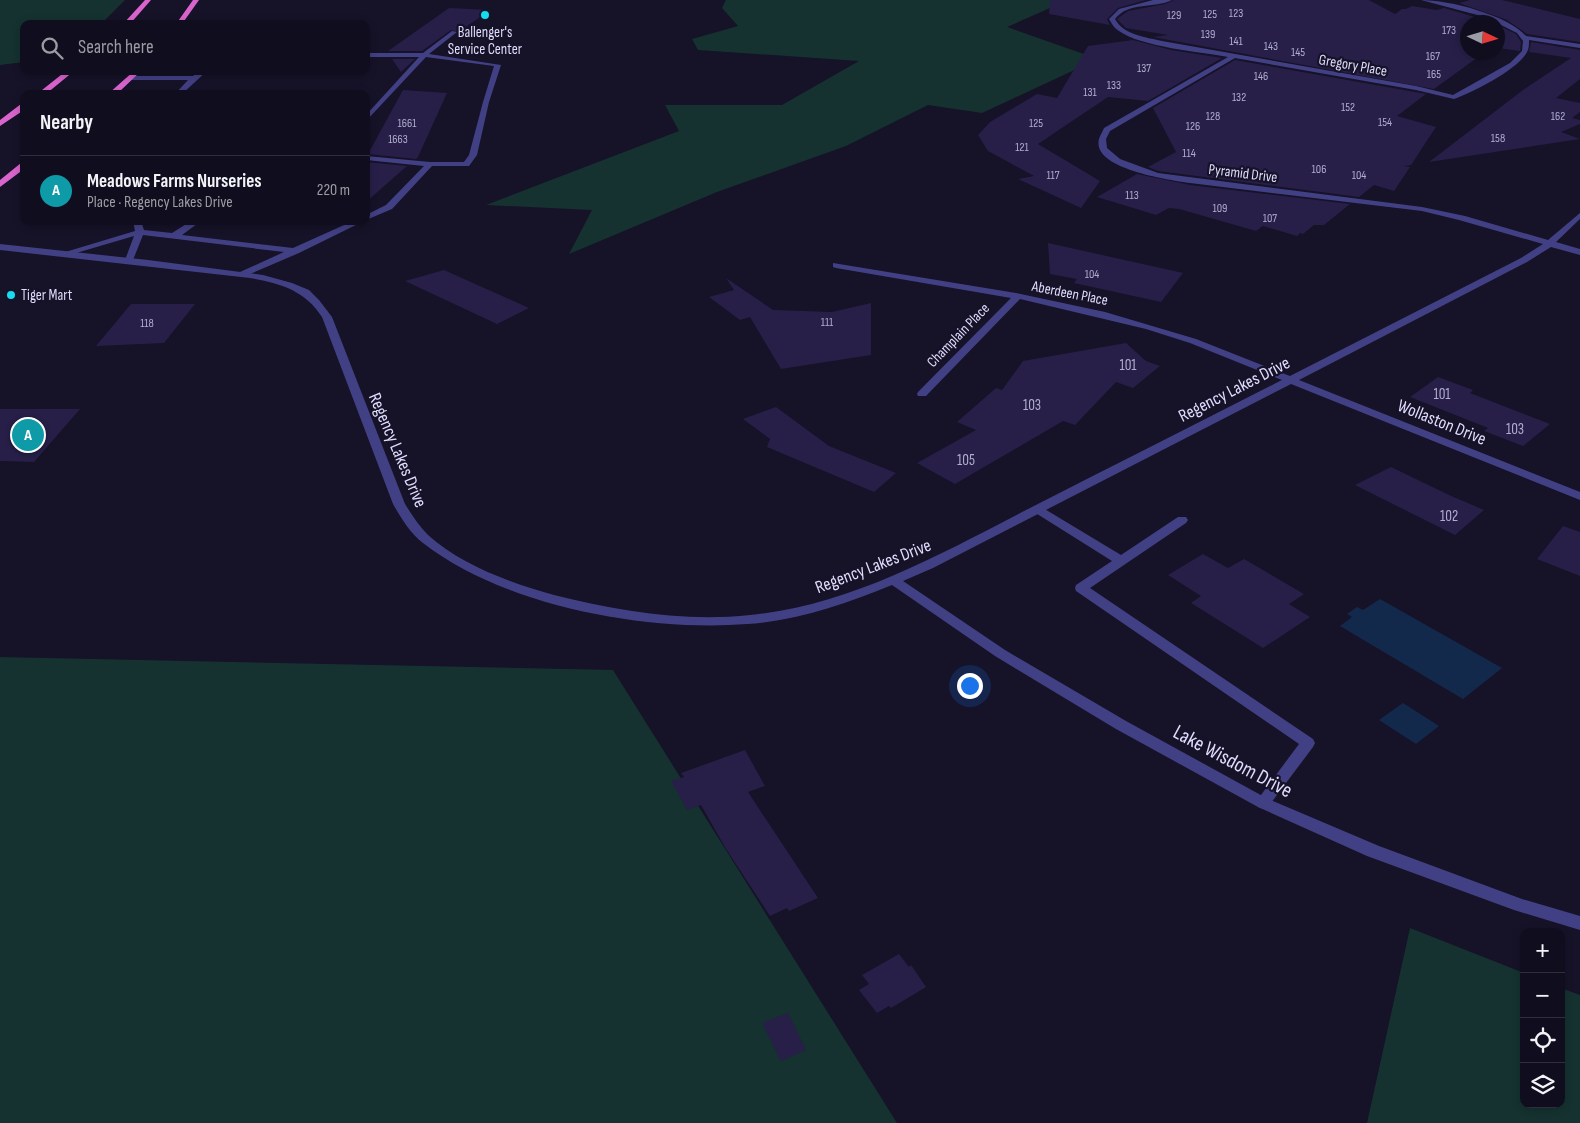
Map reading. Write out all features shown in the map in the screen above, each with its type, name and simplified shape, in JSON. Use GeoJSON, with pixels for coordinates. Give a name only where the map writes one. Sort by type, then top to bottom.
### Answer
{"type":"FeatureCollection","features":[{"type":"Feature","properties":{"kind":"highway"},"geometry":{"type":"LineString","coordinates":[[130,20],[148,0]]}},
{"type":"Feature","properties":{"kind":"highway"},"geometry":{"type":"LineString","coordinates":[[182,20],[196,0]]}},
{"type":"Feature","properties":{"kind":"highway"},"geometry":{"type":"LineString","coordinates":[[46,90],[66,75]]}},
{"type":"Feature","properties":{"kind":"highway"},"geometry":{"type":"LineString","coordinates":[[117,90],[134,75]]}},
{"type":"Feature","properties":{"kind":"highway"},"geometry":{"type":"LineString","coordinates":[[0,124],[20,109]]}},
{"type":"Feature","properties":{"kind":"highway"},"geometry":{"type":"LineString","coordinates":[[0,184],[20,168]]}},
{"type":"Feature","properties":{"kind":"street","name":"Gregory Place"},"geometry":{"type":"LineString","coordinates":[[1169,0],[1119,10],[1112,19],[1114,24],[1127,33],[1141,38],[1416,88],[1454,97],[1512,64],[1525,52],[1527,46],[1525,38]]}},
{"type":"Feature","properties":{"kind":"street"},"geometry":{"type":"LineString","coordinates":[[1424,0],[1487,16],[1512,27],[1525,38],[1580,46]]}},
{"type":"Feature","properties":{"kind":"street"},"geometry":{"type":"LineString","coordinates":[[370,115],[424,56],[454,32]]}},
{"type":"Feature","properties":{"kind":"street"},"geometry":{"type":"LineString","coordinates":[[370,55],[424,56],[498,65],[486,102],[473,155],[466,164],[430,164],[370,158]]}},
{"type":"Feature","properties":{"kind":"street","name":"Pyramid Drive"},"geometry":{"type":"LineString","coordinates":[[1234,56],[1107,130],[1102,136],[1101,142],[1105,151],[1123,164],[1157,175],[1378,202],[1424,210],[1462,218],[1549,244]]}},
{"type":"Feature","properties":{"kind":"street"},"geometry":{"type":"LineString","coordinates":[[182,90],[198,75]]}},
{"type":"Feature","properties":{"kind":"street"},"geometry":{"type":"LineString","coordinates":[[131,78],[194,78]]}},
{"type":"Feature","properties":{"kind":"street"},"geometry":{"type":"LineString","coordinates":[[370,216],[389,208],[430,164]]}},
{"type":"Feature","properties":{"kind":"street","name":"Regency Lakes Drive"},"geometry":{"type":"LineString","coordinates":[[0,247],[243,274],[270,279],[301,290],[320,305],[327,317],[399,504],[410,522],[425,539],[452,558],[521,588],[593,609],[647,618],[704,622],[748,620],[800,612],[848,599],[929,564],[1524,260],[1549,244],[1580,215]]}},
{"type":"Feature","properties":{"kind":"street"},"geometry":{"type":"LineString","coordinates":[[129,260],[140,232],[138,225]]}},
{"type":"Feature","properties":{"kind":"street"},"geometry":{"type":"LineString","coordinates":[[174,236],[191,225]]}},
{"type":"Feature","properties":{"kind":"street"},"geometry":{"type":"LineString","coordinates":[[243,274],[350,226]]}},
{"type":"Feature","properties":{"kind":"street"},"geometry":{"type":"LineString","coordinates":[[66,253],[140,232],[296,251]]}},
{"type":"Feature","properties":{"kind":"street"},"geometry":{"type":"LineString","coordinates":[[1549,244],[1580,252]]}},
{"type":"Feature","properties":{"kind":"street","name":"Aberdeen Place"},"geometry":{"type":"LineString","coordinates":[[836,265],[1100,313],[1152,327],[1291,380]]}},
{"type":"Feature","properties":{"kind":"street","name":"Champlain Place"},"geometry":{"type":"LineString","coordinates":[[922,394],[1017,297]]}},
{"type":"Feature","properties":{"kind":"street","name":"Wollaston Drive"},"geometry":{"type":"LineString","coordinates":[[1291,380],[1580,496]]}},
{"type":"Feature","properties":{"kind":"street"},"geometry":{"type":"LineString","coordinates":[[1038,509],[1121,561]]}},
{"type":"Feature","properties":{"kind":"street"},"geometry":{"type":"LineString","coordinates":[[1182,520],[1081,588],[1308,743],[1263,802]]}},
{"type":"Feature","properties":{"kind":"street","name":"Lake Wisdom Drive"},"geometry":{"type":"LineString","coordinates":[[893,580],[1000,653],[1112,721],[1263,802],[1373,851],[1520,905],[1580,923]]}},
{"type":"Feature","properties":{"kind":"green space"},"geometry":{"type":"Polygon","coordinates":[[[0,0],[125,0],[105,20],[20,20],[20,62],[0,65],[0,0]]]}},
{"type":"Feature","properties":{"kind":"green space"},"geometry":{"type":"Polygon","coordinates":[[[726,0],[1068,0],[1007,27],[1098,59],[982,113],[928,105],[846,146],[717,192],[569,254],[592,210],[486,205],[679,131],[665,105],[782,105],[859,61],[698,50],[692,39],[738,26],[722,8],[726,0]]]}},
{"type":"Feature","properties":{"kind":"green space"},"geometry":{"type":"Polygon","coordinates":[[[0,657],[613,670],[897,1123],[0,1123],[0,657]]]}},
{"type":"Feature","properties":{"kind":"green space"},"geometry":{"type":"Polygon","coordinates":[[[1410,928],[1520,971],[1520,1108],[1565,1108],[1565,989],[1580,995],[1580,1123],[1367,1123],[1410,928]]]}},
{"type":"Feature","properties":{"kind":"water"},"geometry":{"type":"Polygon","coordinates":[[[1380,599],[1502,668],[1463,699],[1340,626],[1352,617],[1347,614],[1357,607],[1363,610],[1380,599]]]}},
{"type":"Feature","properties":{"kind":"water"},"geometry":{"type":"Polygon","coordinates":[[[1403,703],[1439,726],[1416,744],[1379,720],[1403,703]]]}},
{"type":"Feature","properties":{"kind":"building"},"geometry":{"type":"Polygon","coordinates":[[[1050,0],[1146,0],[1118,8],[1107,19],[1110,25],[1049,14],[1050,0]]]}},
{"type":"Feature","properties":{"kind":"building"},"geometry":{"type":"Polygon","coordinates":[[[1174,0],[1369,0],[1395,14],[1402,9],[1412,6],[1437,10],[1444,8],[1468,15],[1460,15],[1460,60],[1474,60],[1434,89],[1153,37],[1168,35],[1126,28],[1117,19],[1128,11],[1165,4],[1174,0]]]}},
{"type":"Feature","properties":{"kind":"building"},"geometry":{"type":"Polygon","coordinates":[[[1470,0],[1502,0],[1580,19],[1580,42],[1527,34],[1505,19],[1505,15],[1493,15],[1459,3],[1470,0]]]}},
{"type":"Feature","properties":{"kind":"building"},"geometry":{"type":"Polygon","coordinates":[[[449,8],[490,10],[459,32],[451,30],[422,51],[388,51],[449,8]]]}},
{"type":"Feature","properties":{"kind":"building"},"geometry":{"type":"Polygon","coordinates":[[[1505,28],[1516,34],[1521,42],[1520,51],[1505,49],[1505,28]]]}},
{"type":"Feature","properties":{"kind":"building"},"geometry":{"type":"Polygon","coordinates":[[[1133,40],[1171,50],[1222,58],[1148,101],[1108,97],[1038,144],[1100,181],[1081,208],[1018,179],[1034,176],[988,151],[978,135],[990,122],[1037,94],[1057,98],[1088,46],[1133,40]]]}},
{"type":"Feature","properties":{"kind":"building"},"geometry":{"type":"Polygon","coordinates":[[[1531,42],[1580,50],[1580,79],[1556,98],[1580,103],[1580,112],[1572,118],[1580,120],[1580,124],[1561,132],[1580,139],[1429,162],[1523,90],[1571,58],[1529,52],[1531,42]]]}},
{"type":"Feature","properties":{"kind":"building"},"geometry":{"type":"Polygon","coordinates":[[[392,59],[415,59],[401,72],[392,59]]]}},
{"type":"Feature","properties":{"kind":"building"},"geometry":{"type":"Polygon","coordinates":[[[1235,60],[1426,94],[1397,116],[1436,127],[1411,165],[1404,166],[1410,167],[1394,191],[1374,185],[1359,197],[1158,171],[1148,167],[1176,152],[1153,108],[1235,60]]]}},
{"type":"Feature","properties":{"kind":"building"},"geometry":{"type":"Polygon","coordinates":[[[403,90],[447,93],[416,159],[370,154],[370,150],[403,90]]]}},
{"type":"Feature","properties":{"kind":"building"},"geometry":{"type":"Polygon","coordinates":[[[370,162],[407,166],[370,198],[370,162]]]}},
{"type":"Feature","properties":{"kind":"building"},"geometry":{"type":"Polygon","coordinates":[[[1137,174],[1190,185],[1350,204],[1324,225],[1314,225],[1303,234],[1300,233],[1297,236],[1263,226],[1256,231],[1179,209],[1169,208],[1156,215],[1097,197],[1137,174]]]}},
{"type":"Feature","properties":{"kind":"building"},"geometry":{"type":"Polygon","coordinates":[[[1048,243],[1183,273],[1161,302],[1074,283],[1077,279],[1050,274],[1048,243]]]}},
{"type":"Feature","properties":{"kind":"building"},"geometry":{"type":"Polygon","coordinates":[[[444,270],[529,308],[497,324],[405,281],[444,270]]]}},
{"type":"Feature","properties":{"kind":"building"},"geometry":{"type":"Polygon","coordinates":[[[726,278],[773,310],[832,312],[871,303],[871,355],[781,369],[750,317],[740,320],[709,297],[734,290],[726,278]]]}},
{"type":"Feature","properties":{"kind":"building"},"geometry":{"type":"Polygon","coordinates":[[[131,304],[195,304],[164,343],[96,346],[131,304]]]}},
{"type":"Feature","properties":{"kind":"building"},"geometry":{"type":"Polygon","coordinates":[[[1126,343],[1146,361],[1160,366],[1133,388],[1116,382],[1075,425],[1063,421],[955,484],[917,463],[976,430],[957,422],[996,388],[1002,390],[1023,361],[1126,343]]]}},
{"type":"Feature","properties":{"kind":"building"},"geometry":{"type":"Polygon","coordinates":[[[1438,377],[1473,390],[1470,393],[1550,424],[1523,446],[1484,431],[1488,428],[1410,397],[1438,377]]]}},
{"type":"Feature","properties":{"kind":"building"},"geometry":{"type":"Polygon","coordinates":[[[776,407],[829,446],[896,473],[874,492],[767,447],[770,439],[743,419],[776,407]]]}},
{"type":"Feature","properties":{"kind":"building"},"geometry":{"type":"Polygon","coordinates":[[[0,409],[80,409],[34,462],[0,461],[0,409]]]}},
{"type":"Feature","properties":{"kind":"building"},"geometry":{"type":"Polygon","coordinates":[[[1391,467],[1484,510],[1455,535],[1355,485],[1391,467]]]}},
{"type":"Feature","properties":{"kind":"building"},"geometry":{"type":"Polygon","coordinates":[[[1563,526],[1580,532],[1580,576],[1537,559],[1563,526]]]}},
{"type":"Feature","properties":{"kind":"building"},"geometry":{"type":"Polygon","coordinates":[[[1203,554],[1228,568],[1244,559],[1304,594],[1289,604],[1310,617],[1263,648],[1191,603],[1201,596],[1168,575],[1203,554]]]}},
{"type":"Feature","properties":{"kind":"building"},"geometry":{"type":"Polygon","coordinates":[[[745,750],[765,786],[748,792],[818,898],[789,911],[787,908],[770,916],[726,849],[701,805],[687,810],[671,781],[684,777],[681,773],[745,750]]]}},
{"type":"Feature","properties":{"kind":"building"},"geometry":{"type":"Polygon","coordinates":[[[899,954],[909,967],[911,965],[926,987],[891,1008],[889,1006],[877,1013],[859,990],[869,984],[862,975],[899,954]]]}},
{"type":"Feature","properties":{"kind":"building"},"geometry":{"type":"Polygon","coordinates":[[[788,1013],[806,1050],[781,1061],[762,1023],[788,1013]]]}},
{"type":"Feature","properties":{"kind":"place","name":"Ballenger's Service Center"},"geometry":{"type":"Point","coordinates":[485,15]}},
{"type":"Feature","properties":{"kind":"place","name":"Tiger Mart"},"geometry":{"type":"Point","coordinates":[11,295]}},
{"type":"Feature","properties":{"kind":"place","name":"Meadows Farms Nurseries"},"geometry":{"type":"Point","coordinates":[28,435]}}]}
